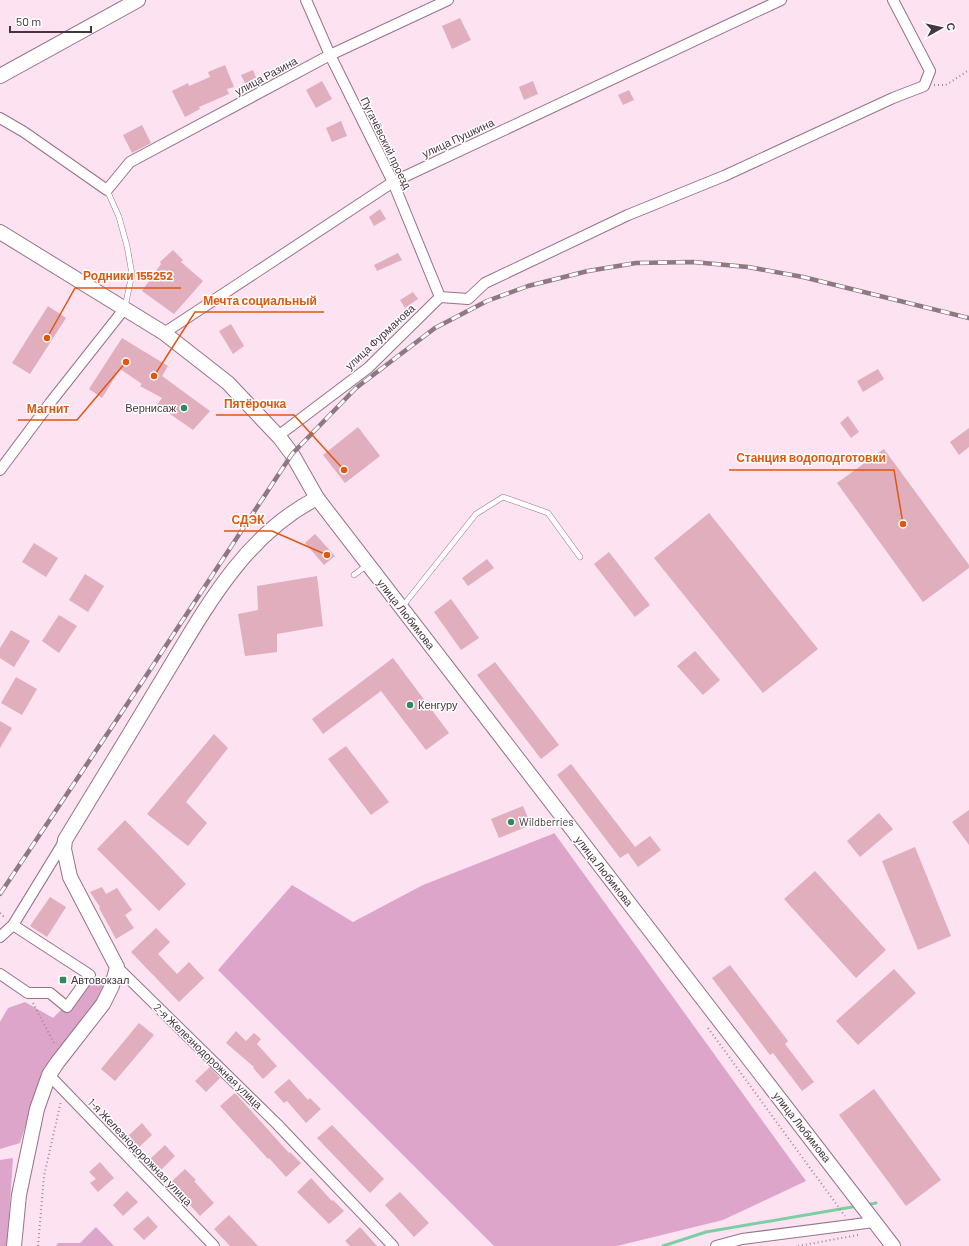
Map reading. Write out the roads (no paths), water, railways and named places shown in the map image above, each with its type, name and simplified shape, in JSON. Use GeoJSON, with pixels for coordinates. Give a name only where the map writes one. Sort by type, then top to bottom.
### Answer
{"type":"FeatureCollection","features":[{"type":"Feature","properties":{"kind":"main road"},"geometry":{"type":"LineString","coordinates":[[0,76],[138,0]]}},
{"type":"Feature","properties":{"kind":"main road","name":"улица Любимова"},"geometry":{"type":"LineString","coordinates":[[0,232],[164,333],[228,384],[278,436],[292,454],[317,498],[893,1246]]}},
{"type":"Feature","properties":{"kind":"main road"},"geometry":{"type":"LineString","coordinates":[[65,840],[193,629],[225,581],[248,552],[264,536],[294,511],[317,498]]}},
{"type":"Feature","properties":{"kind":"main road","name":"2-я Железнодорожная улица"},"geometry":{"type":"LineString","coordinates":[[65,840],[64,850],[70,876],[117,967]]}},
{"type":"Feature","properties":{"kind":"main road"},"geometry":{"type":"LineString","coordinates":[[14,1246],[19,1195],[37,1109],[49,1075],[103,1004],[112,986],[117,967]]}},
{"type":"Feature","properties":{"kind":"street","name":"Пугачёвский проезд"},"geometry":{"type":"LineString","coordinates":[[306,0],[330,55],[393,182],[440,297]]}},
{"type":"Feature","properties":{"kind":"street","name":"улица Разина"},"geometry":{"type":"LineString","coordinates":[[107,190],[130,162],[330,55],[448,0]]}},
{"type":"Feature","properties":{"kind":"street","name":"улица Пушкина"},"geometry":{"type":"LineString","coordinates":[[164,333],[393,182],[781,0]]}},
{"type":"Feature","properties":{"kind":"street"},"geometry":{"type":"LineString","coordinates":[[440,297],[468,298],[486,283],[628,216],[724,176],[893,98],[924,86],[930,71],[893,0]]}},
{"type":"Feature","properties":{"kind":"street"},"geometry":{"type":"LineString","coordinates":[[0,118],[24,132],[107,190]]}},
{"type":"Feature","properties":{"kind":"street","name":"улица Фурманова"},"geometry":{"type":"LineString","coordinates":[[278,436],[368,368],[440,297]]}},
{"type":"Feature","properties":{"kind":"street"},"geometry":{"type":"LineString","coordinates":[[0,470],[124,308]]}},
{"type":"Feature","properties":{"kind":"street"},"geometry":{"type":"LineString","coordinates":[[0,937],[13,925],[65,840]]}},
{"type":"Feature","properties":{"kind":"street"},"geometry":{"type":"LineString","coordinates":[[0,974],[28,993],[50,993],[67,1007],[90,975],[13,925]]}},
{"type":"Feature","properties":{"kind":"street","name":"2-я Железнодорожная улица"},"geometry":{"type":"LineString","coordinates":[[117,967],[277,1124],[393,1246]]}},
{"type":"Feature","properties":{"kind":"street","name":"1-я Железнодорожная улица"},"geometry":{"type":"LineString","coordinates":[[49,1075],[214,1246]]}},
{"type":"Feature","properties":{"kind":"street"},"geometry":{"type":"LineString","coordinates":[[716,1246],[736,1244],[866,1212]]}},
{"type":"Feature","properties":{"kind":"lane"},"geometry":{"type":"LineString","coordinates":[[107,190],[119,217],[127,246],[132,274],[124,308]]}},
{"type":"Feature","properties":{"kind":"lane"},"geometry":{"type":"LineString","coordinates":[[402,608],[476,514],[503,497],[548,513],[580,557]]}},
{"type":"Feature","properties":{"kind":"lane"},"geometry":{"type":"LineString","coordinates":[[354,575],[368,565]]}},
{"type":"Feature","properties":{"kind":"waterway"},"geometry":{"type":"LineString","coordinates":[[866,1205],[876,1203]]}},
{"type":"Feature","properties":{"kind":"waterway"},"geometry":{"type":"LineString","coordinates":[[663,1246],[706,1232],[858,1206]]}},
{"type":"Feature","properties":{"kind":"railway"},"geometry":{"type":"LineString","coordinates":[[0,894],[292,454],[356,388],[435,328],[487,301],[528,286],[588,271],[636,263],[693,262],[748,267],[803,277],[969,318]]}},
{"type":"Feature","properties":{"kind":"place","name":"Родники 155252"},"geometry":{"type":"Point","coordinates":[47,338]}},
{"type":"Feature","properties":{"kind":"place","name":"Магнит"},"geometry":{"type":"Point","coordinates":[126,362]}},
{"type":"Feature","properties":{"kind":"place","name":"Мечта социальный"},"geometry":{"type":"Point","coordinates":[154,376]}},
{"type":"Feature","properties":{"kind":"place","name":"Вернисаж"},"geometry":{"type":"Point","coordinates":[184,408]}},
{"type":"Feature","properties":{"kind":"place","name":"Пятёрочка"},"geometry":{"type":"Point","coordinates":[344,470]}},
{"type":"Feature","properties":{"kind":"place","name":"Станция водоподготовки"},"geometry":{"type":"Point","coordinates":[903,524]}},
{"type":"Feature","properties":{"kind":"place","name":"СДЭК"},"geometry":{"type":"Point","coordinates":[327,555]}},
{"type":"Feature","properties":{"kind":"place","name":"Кенгуру"},"geometry":{"type":"Point","coordinates":[410,705]}},
{"type":"Feature","properties":{"kind":"place","name":"Wildberries"},"geometry":{"type":"Point","coordinates":[511,822]}},
{"type":"Feature","properties":{"kind":"place","name":"Автовокзал"},"geometry":{"type":"Point","coordinates":[63,980]}}]}
